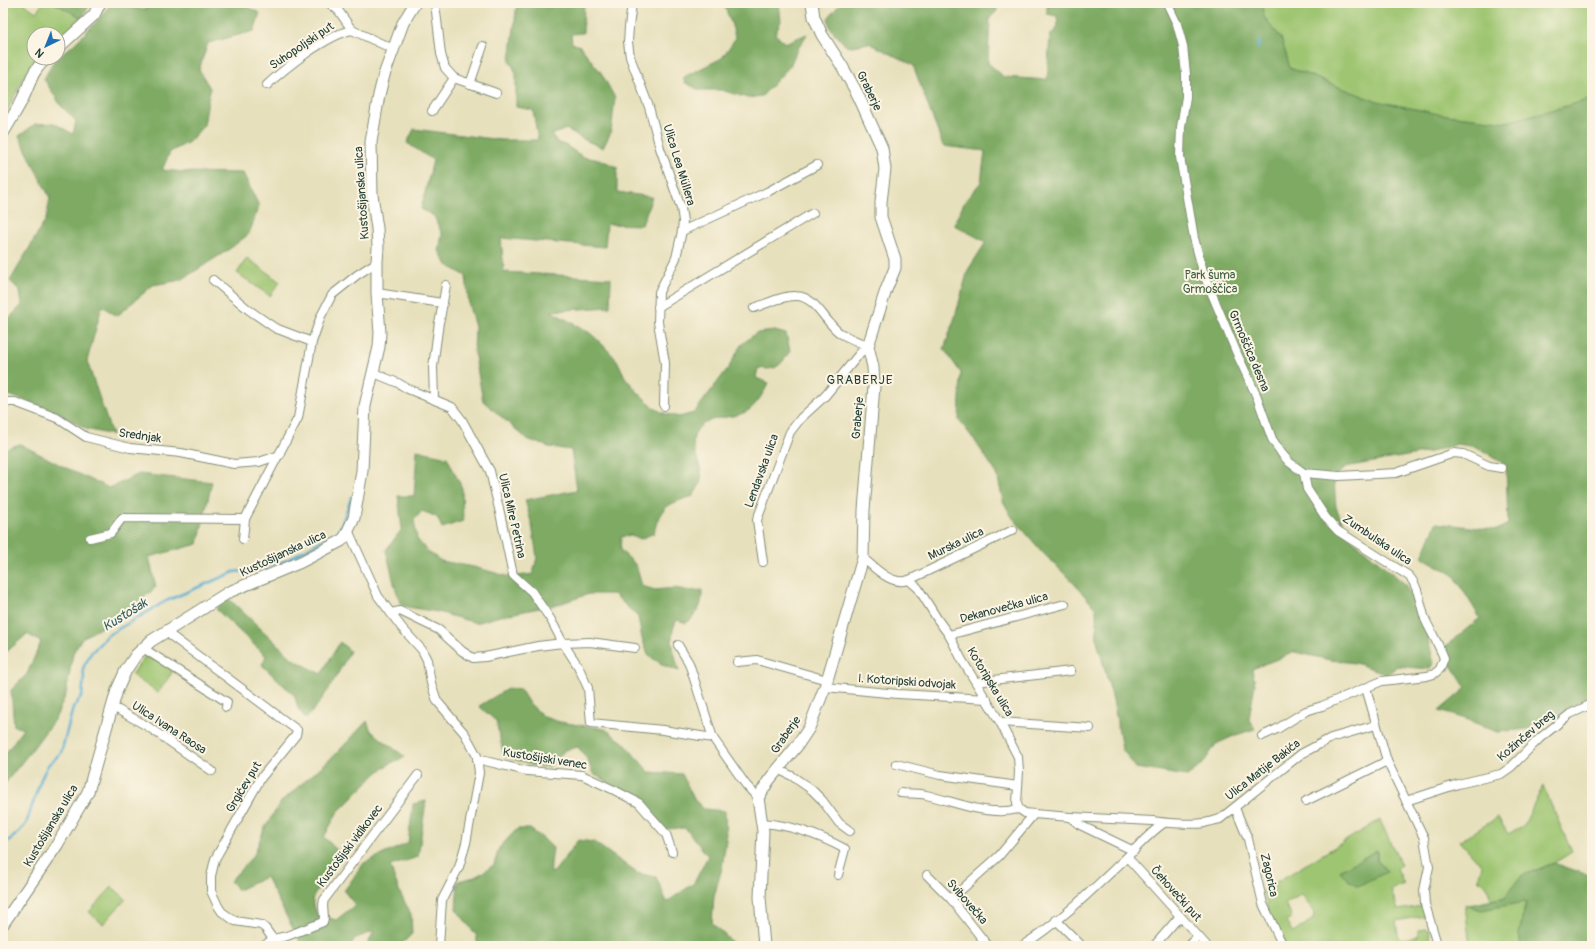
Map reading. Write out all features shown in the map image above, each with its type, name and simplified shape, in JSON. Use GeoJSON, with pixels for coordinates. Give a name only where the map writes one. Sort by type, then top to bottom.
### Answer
{"type":"FeatureCollection","features":[{"type":"Feature","properties":{"kind":"street"},"geometry":{"type":"LineString","coordinates":[[66,41],[94,15],[100,3]]}},
{"type":"Feature","properties":{"kind":"street"},"geometry":{"type":"LineString","coordinates":[[329,3],[338,10],[352,30],[393,49]]}},
{"type":"Feature","properties":{"kind":"street","name":"Kustošijanska ulica"},"geometry":{"type":"LineString","coordinates":[[3,924],[58,846],[84,801],[94,776],[117,690],[126,670],[136,655],[143,648],[166,632],[229,592],[302,562],[340,541],[354,518],[360,488],[365,406],[368,389],[374,373],[380,333],[376,262],[378,234],[372,195],[371,142],[379,96],[393,49],[403,23],[415,3]]}},
{"type":"Feature","properties":{"kind":"street"},"geometry":{"type":"LineString","coordinates":[[435,3],[441,54],[445,68],[454,78],[496,93]]}},
{"type":"Feature","properties":{"kind":"street","name":"Ulica Lea Müllera"},"geometry":{"type":"LineString","coordinates":[[632,3],[630,7],[628,42],[630,57],[649,107],[660,148],[681,208],[683,221],[676,258],[660,292],[658,307],[658,322],[665,363],[664,406]]}},
{"type":"Feature","properties":{"kind":"street","name":"Graberje"},"geometry":{"type":"LineString","coordinates":[[758,798],[777,769],[797,746],[809,728],[826,684],[863,558],[864,510],[874,386],[873,367],[868,346],[894,268],[895,259],[881,217],[881,202],[885,169],[882,148],[858,95],[842,66],[822,35],[814,18],[812,3]]}},
{"type":"Feature","properties":{"kind":"street","name":"Grmoščica desna"},"geometry":{"type":"LineString","coordinates":[[1167,3],[1177,24],[1183,46],[1186,89],[1181,127],[1180,157],[1192,230],[1204,275],[1236,352],[1257,397],[1272,439],[1289,462],[1304,473]]}},
{"type":"Feature","properties":{"kind":"street","name":"Suhopoljski put"},"geometry":{"type":"LineString","coordinates":[[267,85],[300,59],[335,36],[352,30]]}},
{"type":"Feature","properties":{"kind":"street"},"geometry":{"type":"LineString","coordinates":[[470,84],[483,46]]}},
{"type":"Feature","properties":{"kind":"street"},"geometry":{"type":"LineString","coordinates":[[3,133],[24,96],[31,77],[38,66]]}},
{"type":"Feature","properties":{"kind":"street"},"geometry":{"type":"LineString","coordinates":[[432,111],[454,78]]}},
{"type":"Feature","properties":{"kind":"street"},"geometry":{"type":"LineString","coordinates":[[682,231],[767,192],[818,165]]}},
{"type":"Feature","properties":{"kind":"street"},"geometry":{"type":"LineString","coordinates":[[658,307],[813,213]]}},
{"type":"Feature","properties":{"kind":"street"},"geometry":{"type":"LineString","coordinates":[[243,539],[245,519],[280,455],[298,418],[312,342],[321,316],[332,295],[356,275],[376,262]]}},
{"type":"Feature","properties":{"kind":"street"},"geometry":{"type":"LineString","coordinates":[[213,280],[249,310],[275,328],[312,342]]}},
{"type":"Feature","properties":{"kind":"street"},"geometry":{"type":"LineString","coordinates":[[434,399],[433,367],[446,285]]}},
{"type":"Feature","properties":{"kind":"street"},"geometry":{"type":"LineString","coordinates":[[377,294],[442,303]]}},
{"type":"Feature","properties":{"kind":"street"},"geometry":{"type":"LineString","coordinates":[[754,308],[774,300],[796,296],[810,300],[829,324],[840,332],[868,346]]}},
{"type":"Feature","properties":{"kind":"street","name":"Lendavska ulica"},"geometry":{"type":"LineString","coordinates":[[763,562],[757,520],[790,432],[801,418],[825,396],[860,353],[868,346]]}},
{"type":"Feature","properties":{"kind":"street","name":"Ulica Mire Petrina"},"geometry":{"type":"LineString","coordinates":[[374,373],[452,407],[462,420],[490,471],[513,575],[532,592],[551,620],[563,643],[578,666],[588,688],[591,723],[663,730],[713,738]]}},
{"type":"Feature","properties":{"kind":"street","name":"Srednjak"},"geometry":{"type":"LineString","coordinates":[[3,402],[15,402],[57,418],[86,437],[130,448],[181,453],[234,464],[259,462],[280,455]]}},
{"type":"Feature","properties":{"kind":"street"},"geometry":{"type":"LineString","coordinates":[[1304,473],[1339,476],[1396,473],[1454,453],[1463,454],[1489,466],[1502,468]]}},
{"type":"Feature","properties":{"kind":"street","name":"Zumbulska ulica"},"geometry":{"type":"LineString","coordinates":[[1262,736],[1277,729],[1306,711],[1382,681],[1434,674],[1440,669],[1444,658],[1438,642],[1426,620],[1414,582],[1409,576],[1338,531],[1326,518],[1306,489],[1304,473]]}},
{"type":"Feature","properties":{"kind":"street"},"geometry":{"type":"LineString","coordinates":[[90,538],[110,533],[122,518],[245,519]]}},
{"type":"Feature","properties":{"kind":"street"},"geometry":{"type":"LineString","coordinates":[[348,530],[373,587],[391,613],[417,644],[427,660],[431,683],[437,701],[465,734],[474,748],[477,759],[479,774],[466,843],[459,867],[442,900],[438,946]]}},
{"type":"Feature","properties":{"kind":"street","name":"Murska ulica"},"geometry":{"type":"LineString","coordinates":[[909,580],[1013,530]]}},
{"type":"Feature","properties":{"kind":"street"},"geometry":{"type":"LineString","coordinates":[[863,558],[880,573],[893,580],[904,582],[909,580]]}},
{"type":"Feature","properties":{"kind":"street","name":"Kotoripska ulica"},"geometry":{"type":"LineString","coordinates":[[909,580],[918,588],[949,635],[962,660],[987,699],[1018,757],[1019,771],[1017,803],[1019,809]]}},
{"type":"Feature","properties":{"kind":"street","name":"Dekanovečka ulica"},"geometry":{"type":"LineString","coordinates":[[949,635],[1064,604]]}},
{"type":"Feature","properties":{"kind":"street"},"geometry":{"type":"LineString","coordinates":[[391,613],[400,612],[439,630],[462,651],[473,658],[563,643],[590,642],[635,648]]}},
{"type":"Feature","properties":{"kind":"street","name":"Grgićev put"},"geometry":{"type":"LineString","coordinates":[[166,632],[297,730],[296,736],[261,778],[215,859],[211,876],[211,891],[222,912],[235,921],[261,925],[273,939]]}},
{"type":"Feature","properties":{"kind":"street"},"geometry":{"type":"LineString","coordinates":[[678,645],[689,663],[713,738],[746,785],[758,798],[762,823],[763,849],[760,897],[764,946]]}},
{"type":"Feature","properties":{"kind":"street"},"geometry":{"type":"LineString","coordinates":[[143,648],[227,702],[226,707]]}},
{"type":"Feature","properties":{"kind":"street","name":"I. Kotoripski odvojak"},"geometry":{"type":"LineString","coordinates":[[737,662],[757,660],[826,684],[898,694],[987,699]]}},
{"type":"Feature","properties":{"kind":"street"},"geometry":{"type":"LineString","coordinates":[[976,682],[1070,671]]}},
{"type":"Feature","properties":{"kind":"street"},"geometry":{"type":"LineString","coordinates":[[1366,688],[1387,761],[1424,838],[1429,867],[1424,890],[1425,904],[1436,941],[1436,946]]}},
{"type":"Feature","properties":{"kind":"street","name":"Kožinčev breg"},"geometry":{"type":"LineString","coordinates":[[1406,801],[1458,784],[1501,774],[1511,767],[1540,738],[1570,714],[1592,704]]}},
{"type":"Feature","properties":{"kind":"street","name":"Ulica Ivana Raosa"},"geometry":{"type":"LineString","coordinates":[[113,707],[147,726],[212,771]]}},
{"type":"Feature","properties":{"kind":"street"},"geometry":{"type":"LineString","coordinates":[[1000,722],[1090,728]]}},
{"type":"Feature","properties":{"kind":"street","name":"Ulica Matije Bakića"},"geometry":{"type":"LineString","coordinates":[[1164,824],[1174,822],[1203,823],[1220,818],[1235,808],[1301,754],[1331,738],[1376,725]]}},
{"type":"Feature","properties":{"kind":"street","name":"Kustošijski venec"},"geometry":{"type":"LineString","coordinates":[[477,759],[527,771],[582,775],[614,790],[639,803],[666,834],[672,852]]}},
{"type":"Feature","properties":{"kind":"street"},"geometry":{"type":"LineString","coordinates":[[1306,801],[1387,761]]}},
{"type":"Feature","properties":{"kind":"street"},"geometry":{"type":"LineString","coordinates":[[896,764],[940,775],[1018,786]]}},
{"type":"Feature","properties":{"kind":"street","name":"Graberje"},"geometry":{"type":"LineString","coordinates":[[777,769],[792,776],[812,790],[822,800],[839,823],[850,831]]}},
{"type":"Feature","properties":{"kind":"street","name":"Kustošijski vidikovec"},"geometry":{"type":"LineString","coordinates":[[264,946],[273,939],[287,936],[323,922],[324,918],[322,908],[324,900],[418,775]]}},
{"type":"Feature","properties":{"kind":"street"},"geometry":{"type":"LineString","coordinates":[[901,793],[925,795],[955,804],[990,810],[1009,811],[1019,809],[1025,813],[1034,814],[1153,821],[1164,824]]}},
{"type":"Feature","properties":{"kind":"street","name":"Zagorica"},"geometry":{"type":"LineString","coordinates":[[1235,808],[1248,839],[1263,904],[1283,946]]}},
{"type":"Feature","properties":{"kind":"street"},"geometry":{"type":"LineString","coordinates":[[951,899],[999,856],[1034,814]]}},
{"type":"Feature","properties":{"kind":"street"},"geometry":{"type":"LineString","coordinates":[[1070,817],[1080,825],[1134,851]]}},
{"type":"Feature","properties":{"kind":"street"},"geometry":{"type":"LineString","coordinates":[[762,823],[786,825],[808,832],[845,849],[838,875]]}},
{"type":"Feature","properties":{"kind":"street"},"geometry":{"type":"LineString","coordinates":[[1022,946],[1038,936],[1134,851],[1156,829],[1164,824]]}},
{"type":"Feature","properties":{"kind":"street","name":"Čehovečki put"},"geometry":{"type":"LineString","coordinates":[[1127,857],[1207,946]]}},
{"type":"Feature","properties":{"kind":"street","name":"Svibovečka"},"geometry":{"type":"LineString","coordinates":[[927,875],[951,899],[988,946]]}},
{"type":"Feature","properties":{"kind":"street"},"geometry":{"type":"LineString","coordinates":[[1154,946],[1180,916]]}},
{"type":"Feature","properties":{"kind":"street"},"geometry":{"type":"LineString","coordinates":[[1056,920],[1082,946]]}},
{"type":"Feature","properties":{"kind":"street"},"geometry":{"type":"LineString","coordinates":[[1188,946],[1198,936]]}},
{"type":"Feature","properties":{"kind":"green space"},"geometry":{"type":"Polygon","coordinates":[[[3,3],[23,3],[36,12],[43,3],[54,3],[82,18],[66,33],[66,26],[26,26],[26,66],[31,66],[27,70],[3,120],[3,3]]]}},
{"type":"Feature","properties":{"kind":"green space"},"geometry":{"type":"Polygon","coordinates":[[[54,3],[91,3],[82,18],[54,3]]]}},
{"type":"Feature","properties":{"kind":"green space"},"geometry":{"type":"Polygon","coordinates":[[[144,3],[231,3],[245,6],[260,13],[254,31],[208,43],[199,70],[210,88],[204,125],[189,142],[170,152],[162,170],[243,173],[259,206],[249,234],[228,250],[181,280],[153,285],[117,316],[102,306],[87,361],[112,435],[86,429],[57,412],[3,393],[3,315],[8,319],[22,305],[20,291],[10,281],[46,219],[50,198],[19,136],[35,124],[54,123],[73,134],[76,121],[61,106],[44,79],[51,66],[66,66],[66,51],[96,22],[111,4],[146,10],[144,3]]]}},
{"type":"Feature","properties":{"kind":"green space"},"geometry":{"type":"Polygon","coordinates":[[[517,3],[584,3],[583,33],[571,34],[572,43],[580,46],[602,74],[615,98],[611,132],[603,148],[566,129],[552,135],[558,143],[565,145],[583,157],[601,160],[617,167],[617,192],[652,197],[642,225],[607,224],[605,247],[501,238],[504,272],[611,278],[610,307],[551,311],[590,333],[601,343],[617,360],[625,377],[653,407],[663,413],[679,417],[694,413],[729,367],[741,345],[756,333],[775,331],[786,334],[790,351],[780,364],[770,369],[758,368],[756,378],[769,383],[755,404],[743,413],[712,420],[699,427],[693,440],[695,453],[701,471],[701,477],[699,485],[693,496],[677,501],[666,507],[659,517],[654,533],[641,539],[631,535],[621,537],[620,550],[636,565],[642,586],[655,590],[675,588],[691,591],[702,590],[700,605],[693,617],[686,623],[677,620],[674,626],[672,639],[679,671],[665,666],[649,656],[642,639],[638,617],[614,594],[589,594],[559,604],[500,616],[476,623],[438,612],[402,606],[395,587],[386,550],[402,529],[398,496],[414,496],[417,450],[447,457],[462,488],[463,521],[442,528],[437,517],[422,511],[414,520],[417,539],[427,551],[441,561],[474,567],[510,577],[533,574],[537,557],[532,525],[525,500],[577,490],[571,450],[549,447],[527,439],[483,401],[474,351],[475,327],[469,306],[466,276],[447,265],[439,251],[442,234],[434,216],[421,209],[433,160],[407,143],[414,129],[501,140],[538,140],[533,110],[516,107],[516,73],[510,61],[517,3]]]}},
{"type":"Feature","properties":{"kind":"green space"},"geometry":{"type":"Polygon","coordinates":[[[724,3],[779,3],[781,21],[775,34],[785,43],[807,34],[796,52],[790,66],[762,96],[748,98],[721,90],[699,90],[684,82],[684,77],[722,58],[735,39],[724,3]]]}},
{"type":"Feature","properties":{"kind":"green space","name":"Park šuma Grmoščica"},"geometry":{"type":"Polygon","coordinates":[[[841,3],[996,3],[997,11],[990,18],[988,63],[1004,77],[1047,80],[1050,36],[1058,27],[1057,16],[1047,14],[1047,3],[1262,3],[1264,17],[1281,38],[1290,68],[1373,100],[1438,114],[1507,122],[1592,99],[1592,673],[1589,676],[1591,694],[1538,728],[1497,732],[1466,719],[1439,711],[1466,688],[1441,650],[1480,618],[1454,575],[1422,557],[1436,523],[1497,530],[1508,524],[1506,465],[1477,447],[1457,444],[1435,451],[1345,467],[1334,480],[1336,507],[1348,536],[1405,584],[1426,632],[1434,663],[1429,669],[1397,666],[1384,678],[1382,672],[1355,663],[1330,660],[1295,652],[1252,669],[1255,684],[1249,719],[1255,729],[1236,735],[1216,744],[1202,765],[1187,776],[1136,768],[1122,749],[1113,700],[1097,641],[1096,609],[1072,581],[1044,554],[1012,517],[1003,501],[997,474],[959,420],[961,373],[944,349],[955,317],[968,270],[986,242],[954,225],[965,201],[981,182],[985,151],[943,146],[913,65],[869,43],[847,47],[830,28],[828,18],[841,3]]]}},
{"type":"Feature","properties":{"kind":"green space"},"geometry":{"type":"Polygon","coordinates":[[[1262,3],[1592,3],[1592,99],[1507,122],[1438,114],[1373,100],[1290,68],[1281,38],[1264,17],[1262,3]]]}},
{"type":"Feature","properties":{"kind":"green space"},"geometry":{"type":"Polygon","coordinates":[[[247,258],[280,282],[270,296],[237,273],[247,258]]]}},
{"type":"Feature","properties":{"kind":"green space"},"geometry":{"type":"Polygon","coordinates":[[[20,444],[109,488],[139,474],[212,482],[198,544],[149,557],[156,587],[125,614],[82,638],[73,653],[66,694],[56,717],[3,786],[3,757],[23,729],[14,726],[11,690],[27,674],[41,642],[27,634],[3,655],[3,450],[20,444]]]}},
{"type":"Feature","properties":{"kind":"green space"},"geometry":{"type":"Polygon","coordinates":[[[227,597],[293,659],[321,674],[340,642],[350,651],[330,687],[306,719],[298,709],[295,696],[262,665],[266,656],[216,609],[227,597]]]}},
{"type":"Feature","properties":{"kind":"green space"},"geometry":{"type":"Polygon","coordinates":[[[145,656],[160,662],[173,671],[158,693],[132,675],[145,656]]]}},
{"type":"Feature","properties":{"kind":"green space"},"geometry":{"type":"Polygon","coordinates":[[[507,689],[520,689],[528,702],[544,717],[560,722],[605,729],[623,742],[649,772],[682,774],[694,799],[704,809],[725,811],[726,840],[722,868],[714,896],[712,923],[736,946],[477,946],[477,936],[456,909],[458,881],[475,877],[494,865],[499,848],[517,829],[530,829],[544,839],[553,848],[550,872],[554,872],[578,840],[594,842],[637,873],[656,877],[667,902],[694,883],[708,856],[685,828],[665,829],[641,800],[593,774],[587,759],[578,747],[565,750],[549,767],[534,766],[504,756],[496,721],[479,706],[507,689]]]}},
{"type":"Feature","properties":{"kind":"green space"},"geometry":{"type":"Polygon","coordinates":[[[367,721],[371,731],[405,757],[391,763],[377,773],[337,813],[324,837],[340,853],[312,899],[317,914],[336,920],[355,905],[344,891],[364,863],[408,843],[413,804],[426,801],[418,857],[390,866],[400,893],[411,914],[412,934],[400,946],[367,946],[374,931],[354,939],[351,946],[302,946],[266,877],[238,890],[230,881],[254,855],[264,829],[281,802],[337,753],[367,721]]]}},
{"type":"Feature","properties":{"kind":"green space"},"geometry":{"type":"Polygon","coordinates":[[[1543,786],[1572,852],[1554,863],[1521,876],[1505,897],[1491,900],[1487,886],[1478,879],[1482,866],[1460,841],[1498,817],[1508,834],[1524,825],[1543,786]]]}},
{"type":"Feature","properties":{"kind":"green space"},"geometry":{"type":"Polygon","coordinates":[[[1380,820],[1401,865],[1397,868],[1404,884],[1391,889],[1398,910],[1422,906],[1425,916],[1396,921],[1399,940],[1418,936],[1418,930],[1426,929],[1429,930],[1432,946],[1286,946],[1269,913],[1263,890],[1380,820]],[[1377,850],[1340,871],[1384,867],[1379,862],[1377,850]],[[1302,894],[1285,904],[1292,917],[1286,921],[1293,933],[1313,919],[1314,913],[1302,894]]]}},
{"type":"Feature","properties":{"kind":"green space"},"geometry":{"type":"Polygon","coordinates":[[[1377,850],[1377,861],[1385,868],[1387,872],[1358,886],[1348,880],[1340,871],[1377,850]]]}},
{"type":"Feature","properties":{"kind":"green space"},"geometry":{"type":"Polygon","coordinates":[[[1554,863],[1592,875],[1592,946],[1521,946],[1519,934],[1526,902],[1482,910],[1465,905],[1505,897],[1521,876],[1554,863]]]}},
{"type":"Feature","properties":{"kind":"green space"},"geometry":{"type":"Polygon","coordinates":[[[112,887],[126,899],[103,924],[89,912],[112,887]]]}},
{"type":"Feature","properties":{"kind":"green space"},"geometry":{"type":"Polygon","coordinates":[[[1526,901],[1519,934],[1521,946],[1470,946],[1465,905],[1482,910],[1526,901]]]}},
{"type":"Feature","properties":{"kind":"waterway"},"geometry":{"type":"LineString","coordinates":[[1258,48],[1259,41]]}},
{"type":"Feature","properties":{"kind":"waterway","name":"Kustošak"},"geometry":{"type":"LineString","coordinates":[[3,845],[17,834],[26,824],[41,779],[48,765],[61,753],[73,708],[82,696],[84,677],[83,668],[91,653],[108,635],[166,601],[234,572],[260,569],[285,561],[339,531],[352,496]]}},
{"type":"Feature","properties":{"kind":"district","name":"GRABERJE"},"geometry":{"type":"Point","coordinates":[860,380]}}]}
